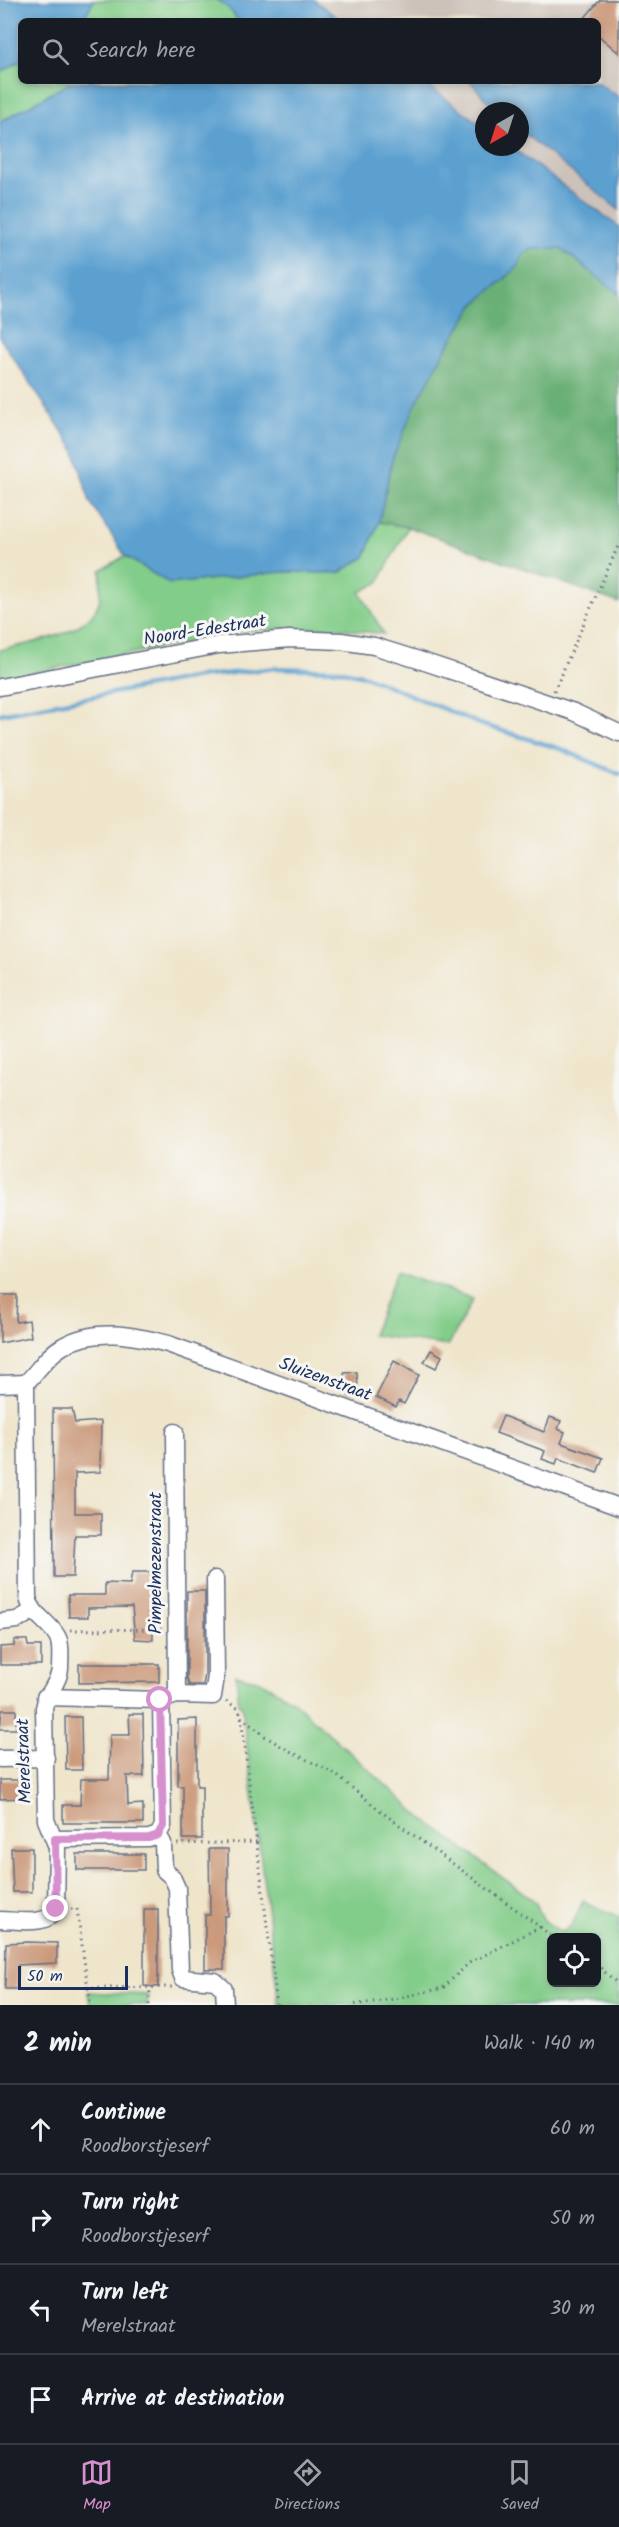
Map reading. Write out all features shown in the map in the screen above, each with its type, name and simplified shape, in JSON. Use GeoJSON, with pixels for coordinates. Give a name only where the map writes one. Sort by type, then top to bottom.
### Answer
{"type":"FeatureCollection","features":[{"type":"Feature","properties":{"kind":"street","name":"Noord-Edestraat"},"geometry":{"type":"LineString","coordinates":[[0,687],[219,645],[266,640],[319,639],[374,645],[549,704],[619,733]]}},
{"type":"Feature","properties":{"kind":"street","name":"Sluizenstraat"},"geometry":{"type":"LineString","coordinates":[[26,1383],[62,1346],[88,1338],[121,1334],[142,1337],[168,1344],[619,1507]]}},
{"type":"Feature","properties":{"kind":"street"},"geometry":{"type":"LineString","coordinates":[[0,1384],[26,1383],[27,1588],[33,1611],[55,1634]]}},
{"type":"Feature","properties":{"kind":"street","name":"Pimpelmezenstraat"},"geometry":{"type":"LineString","coordinates":[[175,1432],[176,1629],[169,1697],[163,1826],[160,1839],[164,1870],[172,1877],[177,1888],[180,1970],[183,1978]]}},
{"type":"Feature","properties":{"kind":"street"},"geometry":{"type":"LineString","coordinates":[[45,1697],[213,1695],[216,1676],[215,1579]]}},
{"type":"Feature","properties":{"kind":"street"},"geometry":{"type":"LineString","coordinates":[[0,1622],[16,1620],[33,1611]]}},
{"type":"Feature","properties":{"kind":"street","name":"Merelstraat"},"geometry":{"type":"LineString","coordinates":[[55,1634],[59,1645],[60,1670],[57,1680],[45,1697],[44,1743],[46,1820],[55,1839],[56,1909]]}},
{"type":"Feature","properties":{"kind":"street"},"geometry":{"type":"LineString","coordinates":[[0,1759],[46,1758]]}},
{"type":"Feature","properties":{"kind":"street"},"geometry":{"type":"LineString","coordinates":[[55,1839],[160,1839]]}},
{"type":"Feature","properties":{"kind":"street"},"geometry":{"type":"LineString","coordinates":[[0,1920],[44,1920],[52,1916],[56,1909]]}},
{"type":"Feature","properties":{"kind":"street"},"geometry":{"type":"LineString","coordinates":[[183,1978],[215,1981],[224,1989],[225,2005]]}},
{"type":"Feature","properties":{"kind":"path"},"geometry":{"type":"LineString","coordinates":[[549,704],[619,544]]}},
{"type":"Feature","properties":{"kind":"path"},"geometry":{"type":"LineString","coordinates":[[55,1634],[81,1629],[176,1629]]}},
{"type":"Feature","properties":{"kind":"path"},"geometry":{"type":"LineString","coordinates":[[213,1695],[232,1703],[239,1709],[241,1717],[277,2005]]}},
{"type":"Feature","properties":{"kind":"path"},"geometry":{"type":"LineString","coordinates":[[241,1717],[266,1737],[334,1774],[387,1816],[548,1933]]}},
{"type":"Feature","properties":{"kind":"path"},"geometry":{"type":"LineString","coordinates":[[160,1839],[257,1842]]}},
{"type":"Feature","properties":{"kind":"path"},"geometry":{"type":"LineString","coordinates":[[56,1909],[77,1909],[91,2005]]}},
{"type":"Feature","properties":{"kind":"path"},"geometry":{"type":"LineString","coordinates":[[352,2005],[394,1999],[443,1988],[469,1963],[540,1927]]}},
{"type":"Feature","properties":{"kind":"path"},"geometry":{"type":"LineString","coordinates":[[601,1968],[619,1985]]}},
{"type":"Feature","properties":{"kind":"path"},"geometry":{"type":"LineString","coordinates":[[88,1988],[172,1988],[183,1978]]}},
{"type":"Feature","properties":{"kind":"path"},"geometry":{"type":"LineString","coordinates":[[149,2005],[150,1989]]}},
{"type":"Feature","properties":{"kind":"shaded area"},"geometry":{"type":"Polygon","coordinates":[[[314,0],[619,0],[619,227],[523,156],[529,156],[529,102],[475,102],[475,120],[426,84],[601,84],[601,18],[338,18],[314,0]]]}},
{"type":"Feature","properties":{"kind":"green space"},"geometry":{"type":"Polygon","coordinates":[[[94,0],[217,0],[228,7],[236,18],[84,18],[94,0]]]}},
{"type":"Feature","properties":{"kind":"green space"},"geometry":{"type":"Polygon","coordinates":[[[18,62],[18,84],[68,84],[0,122],[0,73],[18,62]]]}},
{"type":"Feature","properties":{"kind":"green space"},"geometry":{"type":"Polygon","coordinates":[[[533,249],[562,249],[619,294],[619,603],[408,527],[379,522],[392,460],[416,401],[438,360],[473,307],[513,271],[522,255],[533,249]]]}},
{"type":"Feature","properties":{"kind":"green space"},"geometry":{"type":"Polygon","coordinates":[[[379,522],[408,527],[378,583],[360,592],[384,634],[335,628],[249,630],[0,679],[0,650],[59,635],[86,621],[95,611],[100,598],[101,570],[125,556],[170,584],[281,572],[339,573],[365,557],[379,522]]]}},
{"type":"Feature","properties":{"kind":"green space"},"geometry":{"type":"Polygon","coordinates":[[[397,1271],[473,1299],[448,1346],[372,1335],[397,1271]]]}},
{"type":"Feature","properties":{"kind":"green space"},"geometry":{"type":"Polygon","coordinates":[[[236,1675],[260,1681],[292,1700],[422,1818],[537,1903],[542,1918],[562,1932],[572,1925],[583,1901],[619,1917],[619,2005],[279,2005],[242,1706],[239,1705],[236,1675]]]}},
{"type":"Feature","properties":{"kind":"green space"},"geometry":{"type":"Polygon","coordinates":[[[88,1992],[149,1995],[147,2005],[90,2005],[88,1992]]]}},
{"type":"Feature","properties":{"kind":"water"},"geometry":{"type":"Polygon","coordinates":[[[0,0],[94,0],[84,18],[18,18],[18,62],[0,73],[0,0]]]}},
{"type":"Feature","properties":{"kind":"water"},"geometry":{"type":"Polygon","coordinates":[[[217,0],[314,0],[338,18],[237,18],[217,0]]]}},
{"type":"Feature","properties":{"kind":"water"},"geometry":{"type":"Polygon","coordinates":[[[68,84],[426,84],[475,120],[475,156],[523,156],[619,227],[619,294],[562,249],[533,249],[523,254],[518,267],[474,305],[443,354],[414,408],[392,460],[379,522],[365,557],[339,573],[281,572],[170,584],[125,556],[90,502],[74,449],[0,338],[0,122],[68,84]]]}},
{"type":"Feature","properties":{"kind":"water"},"geometry":{"type":"Polygon","coordinates":[[[473,84],[600,84],[619,97],[619,210],[529,137],[529,102],[488,102],[473,84]]]}},
{"type":"Feature","properties":{"kind":"building"},"geometry":{"type":"Polygon","coordinates":[[[600,0],[619,0],[619,53],[601,38],[601,18],[585,18],[600,0]]]}},
{"type":"Feature","properties":{"kind":"building"},"geometry":{"type":"Polygon","coordinates":[[[0,1295],[17,1295],[16,1322],[29,1320],[31,1337],[0,1343],[0,1295]]]}},
{"type":"Feature","properties":{"kind":"building"},"geometry":{"type":"Polygon","coordinates":[[[431,1350],[442,1356],[436,1368],[424,1362],[431,1350]]]}},
{"type":"Feature","properties":{"kind":"building"},"geometry":{"type":"Polygon","coordinates":[[[394,1361],[419,1375],[404,1404],[399,1401],[396,1407],[376,1397],[394,1361]]]}},
{"type":"Feature","properties":{"kind":"building"},"geometry":{"type":"Polygon","coordinates":[[[357,1372],[358,1392],[346,1393],[344,1373],[357,1372]]]}},
{"type":"Feature","properties":{"kind":"building"},"geometry":{"type":"Polygon","coordinates":[[[53,1409],[72,1409],[75,1423],[101,1421],[100,1472],[75,1473],[75,1513],[101,1513],[101,1535],[75,1535],[73,1577],[54,1577],[53,1409]]]}},
{"type":"Feature","properties":{"kind":"building"},"geometry":{"type":"Polygon","coordinates":[[[503,1416],[544,1432],[550,1417],[561,1421],[558,1429],[565,1432],[561,1443],[603,1458],[597,1473],[558,1458],[556,1464],[542,1459],[545,1451],[496,1433],[503,1416]]]}},
{"type":"Feature","properties":{"kind":"building"},"geometry":{"type":"Polygon","coordinates":[[[132,1572],[152,1572],[153,1640],[135,1639],[132,1607],[88,1608],[88,1617],[69,1617],[68,1595],[105,1595],[105,1583],[130,1584],[132,1572]]]}},
{"type":"Feature","properties":{"kind":"building"},"geometry":{"type":"Polygon","coordinates":[[[187,1591],[205,1591],[203,1685],[189,1685],[187,1678],[187,1591]]]}},
{"type":"Feature","properties":{"kind":"building"},"geometry":{"type":"Polygon","coordinates":[[[14,1640],[27,1640],[28,1646],[41,1646],[41,1665],[0,1665],[0,1647],[14,1646],[14,1640]]]}},
{"type":"Feature","properties":{"kind":"building"},"geometry":{"type":"Polygon","coordinates":[[[79,1664],[159,1664],[159,1682],[79,1683],[79,1664]]]}},
{"type":"Feature","properties":{"kind":"building"},"geometry":{"type":"Polygon","coordinates":[[[2,1710],[16,1710],[16,1729],[0,1729],[2,1710]]]}},
{"type":"Feature","properties":{"kind":"building"},"geometry":{"type":"Polygon","coordinates":[[[129,1714],[143,1714],[144,1776],[127,1776],[128,1805],[143,1804],[143,1823],[63,1823],[63,1805],[80,1805],[81,1779],[109,1779],[110,1735],[130,1735],[129,1714]]]}},
{"type":"Feature","properties":{"kind":"building"},"geometry":{"type":"Polygon","coordinates":[[[65,1717],[81,1717],[82,1770],[66,1770],[65,1717]]]}},
{"type":"Feature","properties":{"kind":"building"},"geometry":{"type":"Polygon","coordinates":[[[197,1719],[197,1786],[202,1786],[202,1839],[183,1839],[183,1786],[178,1786],[178,1720],[197,1719]]]}},
{"type":"Feature","properties":{"kind":"building"},"geometry":{"type":"Polygon","coordinates":[[[0,1780],[24,1780],[24,1798],[0,1799],[0,1780]]]}},
{"type":"Feature","properties":{"kind":"building"},"geometry":{"type":"Polygon","coordinates":[[[11,1848],[32,1848],[32,1892],[13,1892],[11,1848]]]}},
{"type":"Feature","properties":{"kind":"building"},"geometry":{"type":"Polygon","coordinates":[[[209,1849],[228,1849],[228,1916],[224,1916],[224,1969],[205,1969],[205,1915],[210,1915],[209,1849]]]}},
{"type":"Feature","properties":{"kind":"building"},"geometry":{"type":"Polygon","coordinates":[[[77,1854],[144,1854],[144,1870],[77,1870],[77,1854]]]}},
{"type":"Feature","properties":{"kind":"building"},"geometry":{"type":"Polygon","coordinates":[[[144,1909],[158,1909],[158,1987],[144,1986],[144,1909]]]}},
{"type":"Feature","properties":{"kind":"building"},"geometry":{"type":"Polygon","coordinates":[[[6,1943],[57,1943],[57,1963],[18,1965],[17,1989],[5,1989],[6,1943]]]}},
{"type":"Feature","properties":{"kind":"waterway"},"geometry":{"type":"LineString","coordinates":[[0,714],[198,677],[275,668],[338,670],[365,676],[480,724],[561,749],[619,774]]}},
{"type":"Feature","properties":{"kind":"route"},"geometry":{"type":"LineString","coordinates":[[56,1909],[57,1846],[55,1839],[149,1838],[158,1835],[163,1826],[160,1700]]}}]}
